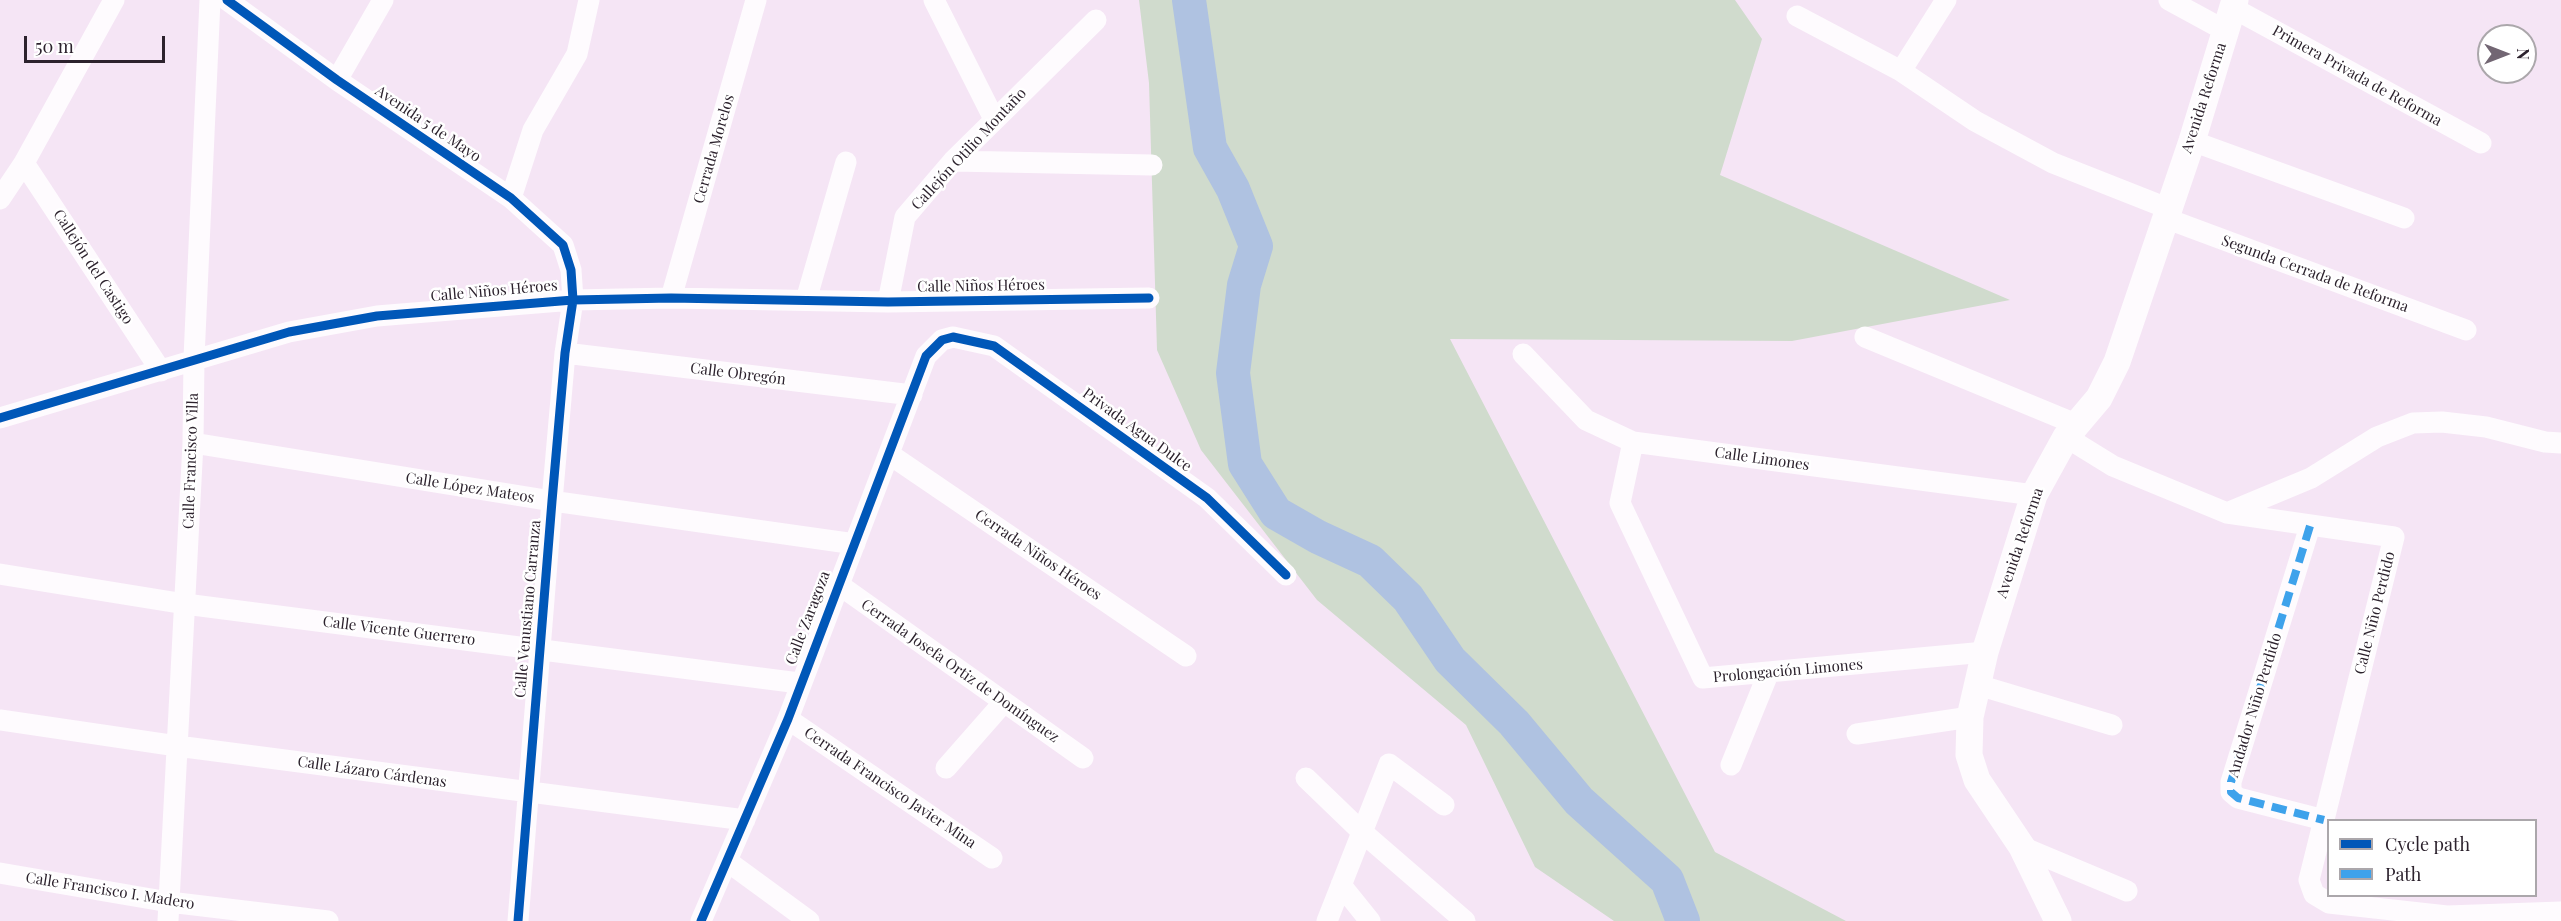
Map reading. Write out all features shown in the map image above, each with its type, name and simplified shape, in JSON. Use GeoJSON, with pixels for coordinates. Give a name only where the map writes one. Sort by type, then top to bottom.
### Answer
{"type":"FeatureCollection","features":[{"type":"Feature","properties":{"kind":"street"},"geometry":{"type":"LineString","coordinates":[[0,199],[24,163],[114,0]]}},
{"type":"Feature","properties":{"kind":"street","name":"Calle Francisco Villa"},"geometry":{"type":"LineString","coordinates":[[169,911],[193,443],[194,358],[210,0]]}},
{"type":"Feature","properties":{"kind":"street","name":"Avenida 5 de Mayo"},"geometry":{"type":"LineString","coordinates":[[227,0],[337,80],[511,198],[563,245],[571,270],[572,307]]}},
{"type":"Feature","properties":{"kind":"street"},"geometry":{"type":"LineString","coordinates":[[337,80],[383,0]]}},
{"type":"Feature","properties":{"kind":"street"},"geometry":{"type":"LineString","coordinates":[[511,198],[532,129],[577,54],[589,0]]}},
{"type":"Feature","properties":{"kind":"street","name":"Cerrada Morelos"},"geometry":{"type":"LineString","coordinates":[[671,298],[756,0]]}},
{"type":"Feature","properties":{"kind":"street"},"geometry":{"type":"LineString","coordinates":[[934,0],[994,119]]}},
{"type":"Feature","properties":{"kind":"street"},"geometry":{"type":"LineString","coordinates":[[1901,71],[1947,0]]}},
{"type":"Feature","properties":{"kind":"street","name":"Primera Privada de Reforma"},"geometry":{"type":"LineString","coordinates":[[2169,0],[2231,13],[2481,144]]}},
{"type":"Feature","properties":{"kind":"street","name":"Avenida Reforma"},"geometry":{"type":"LineString","coordinates":[[2058,921],[2022,847],[1977,780],[1969,755],[1970,717],[1984,652],[2034,495],[2072,431],[2099,398],[2117,362],[2192,141],[2231,13]]}},
{"type":"Feature","properties":{"kind":"street","name":"Segunda Cerrada de Reforma"},"geometry":{"type":"LineString","coordinates":[[1797,16],[1901,71],[1975,121],[2053,163],[2166,213],[2466,330]]}},
{"type":"Feature","properties":{"kind":"street","name":"Callejón Otilio Montaño"},"geometry":{"type":"LineString","coordinates":[[888,302],[905,217],[953,161],[1096,20]]}},
{"type":"Feature","properties":{"kind":"street"},"geometry":{"type":"LineString","coordinates":[[2192,141],[2404,218]]}},
{"type":"Feature","properties":{"kind":"street"},"geometry":{"type":"LineString","coordinates":[[953,161],[1152,165]]}},
{"type":"Feature","properties":{"kind":"street"},"geometry":{"type":"LineString","coordinates":[[806,300],[846,162]]}},
{"type":"Feature","properties":{"kind":"street","name":"Callejón del Castigo"},"geometry":{"type":"LineString","coordinates":[[24,163],[161,371]]}},
{"type":"Feature","properties":{"kind":"street","name":"Calle Niños Héroes"},"geometry":{"type":"LineString","coordinates":[[0,418],[161,371],[194,358],[289,332],[377,316],[572,307],[671,298],[888,302],[1149,298]]}},
{"type":"Feature","properties":{"kind":"street","name":"Calle Venustiano Carranza"},"geometry":{"type":"LineString","coordinates":[[518,921],[552,501],[566,345],[572,307]]}},
{"type":"Feature","properties":{"kind":"street","name":"Calle Zaragoza"},"geometry":{"type":"LineString","coordinates":[[701,921],[788,719],[926,356],[942,340],[953,337]]}},
{"type":"Feature","properties":{"kind":"street","name":"Privada Agua Dulce"},"geometry":{"type":"LineString","coordinates":[[953,337],[994,346],[1208,498],[1286,575]]}},
{"type":"Feature","properties":{"kind":"street","name":"Calle Niño Perdido"},"geometry":{"type":"LineString","coordinates":[[1865,337],[2072,431],[2114,466],[2227,513],[2394,537],[2309,880],[2314,894],[2329,903],[2445,919],[2561,912]]}},
{"type":"Feature","properties":{"kind":"street","name":"Calle Obregón"},"geometry":{"type":"LineString","coordinates":[[566,345],[912,395]]}},
{"type":"Feature","properties":{"kind":"street","name":"Calle Limones"},"geometry":{"type":"LineString","coordinates":[[1523,354],[1586,420],[1633,442],[2034,495]]}},
{"type":"Feature","properties":{"kind":"street"},"geometry":{"type":"LineString","coordinates":[[2227,513],[2311,478],[2377,437],[2413,423],[2442,422],[2486,426],[2545,442],[2561,443]]}},
{"type":"Feature","properties":{"kind":"street","name":"Prolongación Limones"},"geometry":{"type":"LineString","coordinates":[[1633,442],[1620,503],[1703,678],[1768,674],[1984,652]]}},
{"type":"Feature","properties":{"kind":"street","name":"Calle López Mateos"},"geometry":{"type":"LineString","coordinates":[[193,443],[552,501],[855,544]]}},
{"type":"Feature","properties":{"kind":"street","name":"Cerrada Niños Héroes"},"geometry":{"type":"LineString","coordinates":[[889,454],[1186,656]]}},
{"type":"Feature","properties":{"kind":"street","name":"Andador Niño Perdido"},"geometry":{"type":"LineString","coordinates":[[2310,526],[2231,782],[2231,792],[2238,798],[2324,819]]}},
{"type":"Feature","properties":{"kind":"street","name":"Calle Vicente Guerrero"},"geometry":{"type":"LineString","coordinates":[[0,574],[185,604],[800,683]]}},
{"type":"Feature","properties":{"kind":"street","name":"Cerrada Josefa Ortiz de Domínguez"},"geometry":{"type":"LineString","coordinates":[[838,584],[1083,758]]}},
{"type":"Feature","properties":{"kind":"street"},"geometry":{"type":"LineString","coordinates":[[1731,765],[1768,674]]}},
{"type":"Feature","properties":{"kind":"street"},"geometry":{"type":"LineString","coordinates":[[1978,685],[2112,725]]}},
{"type":"Feature","properties":{"kind":"street"},"geometry":{"type":"LineString","coordinates":[[946,768],[1004,702]]}},
{"type":"Feature","properties":{"kind":"street"},"geometry":{"type":"LineString","coordinates":[[1857,734],[1970,717]]}},
{"type":"Feature","properties":{"kind":"street","name":"Cerrada Francisco Javier Mina"},"geometry":{"type":"LineString","coordinates":[[788,719],[992,858]]}},
{"type":"Feature","properties":{"kind":"street","name":"Calle Lázaro Cárdenas"},"geometry":{"type":"LineString","coordinates":[[0,720],[177,746],[744,820]]}},
{"type":"Feature","properties":{"kind":"street"},"geometry":{"type":"LineString","coordinates":[[1327,921],[1389,764],[1444,805]]}},
{"type":"Feature","properties":{"kind":"street"},"geometry":{"type":"LineString","coordinates":[[1305,778],[1361,831],[1465,921]]}},
{"type":"Feature","properties":{"kind":"street"},"geometry":{"type":"LineString","coordinates":[[2022,847],[2127,891]]}},
{"type":"Feature","properties":{"kind":"street"},"geometry":{"type":"LineString","coordinates":[[727,861],[809,921]]}},
{"type":"Feature","properties":{"kind":"street","name":"Calle Francisco I. Madero"},"geometry":{"type":"LineString","coordinates":[[0,873],[169,911],[328,921]]}},
{"type":"Feature","properties":{"kind":"street"},"geometry":{"type":"LineString","coordinates":[[1341,885],[1370,921]]}},
{"type":"Feature","properties":{"kind":"green space"},"geometry":{"type":"Polygon","coordinates":[[[1139,0],[1735,0],[1762,39],[1720,175],[2010,300],[1792,341],[1450,339],[1715,852],[1846,921],[1614,921],[1535,867],[1466,725],[1317,600],[1201,450],[1157,350],[1149,83],[1139,0]]]}},
{"type":"Feature","properties":{"kind":"waterway"},"geometry":{"type":"LineString","coordinates":[[1189,0],[1210,148],[1233,189],[1256,246],[1244,285],[1233,373],[1245,464],[1276,513],[1318,537],[1370,561],[1408,598],[1450,660],[1514,723],[1579,801],[1667,880],[1683,921]]}},
{"type":"Feature","properties":{"kind":"marked path"},"geometry":{"type":"LineString","coordinates":[[2310,526],[2231,782],[2231,792],[2238,798],[2324,820]]}},
{"type":"Feature","properties":{"kind":"cycle path"},"geometry":{"type":"LineString","coordinates":[[227,0],[337,80],[511,198],[563,245],[571,270],[573,300],[565,353],[518,921]]}},
{"type":"Feature","properties":{"kind":"cycle path"},"geometry":{"type":"LineString","coordinates":[[0,418],[289,332],[377,316],[573,300],[671,298],[888,302],[1149,298]]}},
{"type":"Feature","properties":{"kind":"cycle path"},"geometry":{"type":"LineString","coordinates":[[701,921],[788,719],[926,356],[942,340],[953,337],[994,346],[1207,498],[1286,575]]}}]}
